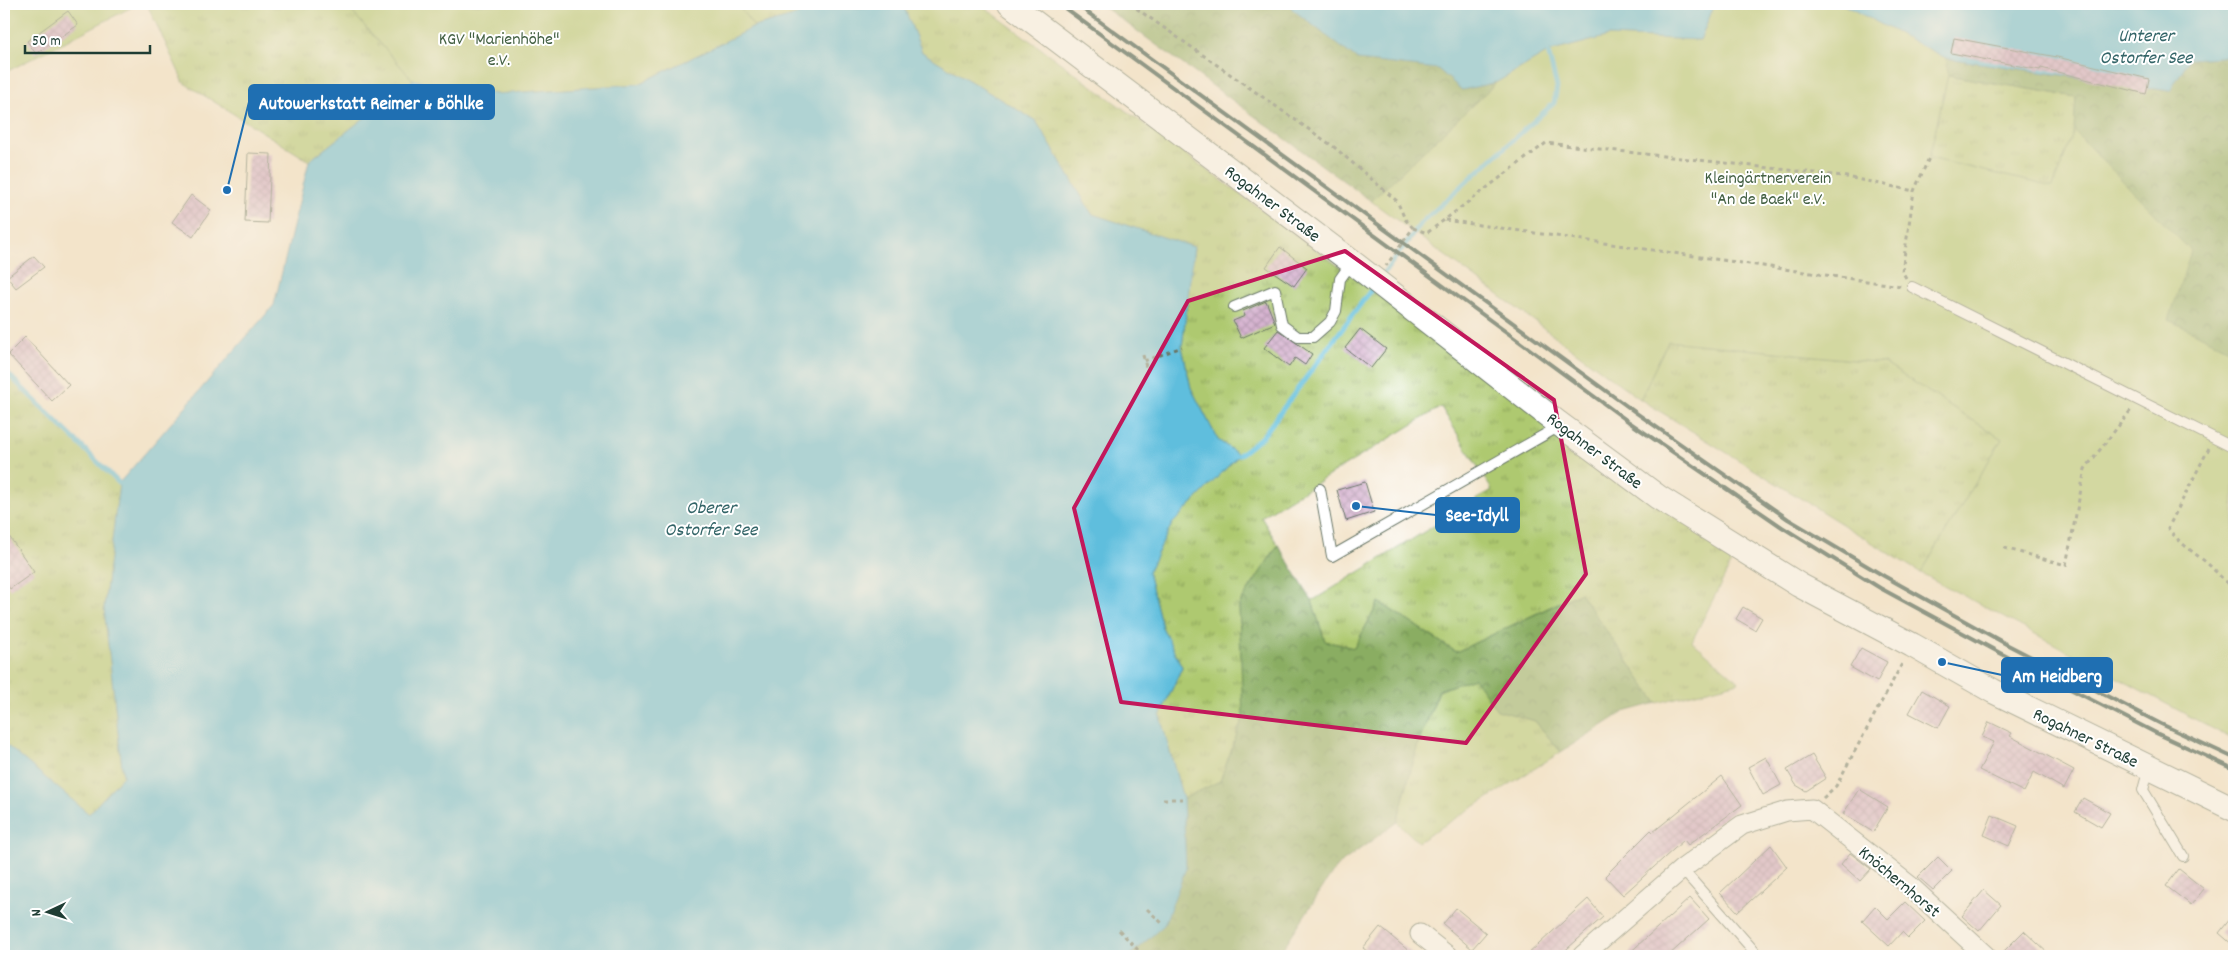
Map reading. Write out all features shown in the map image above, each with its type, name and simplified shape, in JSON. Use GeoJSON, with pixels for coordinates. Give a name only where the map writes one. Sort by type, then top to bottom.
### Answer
{"type":"FeatureCollection","features":[{"type":"Feature","properties":{"kind":"street","name":"Rogahner Straße"},"geometry":{"type":"LineString","coordinates":[[1010,4],[1390,291],[1558,423],[1666,502],[1799,585],[1912,645],[1993,691],[2234,809]]}},
{"type":"Feature","properties":{"kind":"street"},"geometry":{"type":"LineString","coordinates":[[1582,956],[1682,869],[1742,825],[1787,811],[1812,809]]}},
{"type":"Feature","properties":{"kind":"street","name":"Knöchernhorst"},"geometry":{"type":"LineString","coordinates":[[1812,809],[1909,885],[1986,956]]}},
{"type":"Feature","properties":{"kind":"street"},"geometry":{"type":"LineString","coordinates":[[1420,934],[1448,956]]}},
{"type":"Feature","properties":{"kind":"lane"},"geometry":{"type":"LineString","coordinates":[[1234,307],[1275,290],[1282,326],[1298,337],[1313,337],[1330,322],[1336,311],[1340,279],[1357,266]]}},
{"type":"Feature","properties":{"kind":"lane"},"geometry":{"type":"LineString","coordinates":[[1912,287],[2234,448]]}},
{"type":"Feature","properties":{"kind":"lane"},"geometry":{"type":"LineString","coordinates":[[1320,489],[1332,556],[1552,431],[1558,423]]}},
{"type":"Feature","properties":{"kind":"lane"},"geometry":{"type":"LineString","coordinates":[[2149,768],[2143,790],[2183,856]]}},
{"type":"Feature","properties":{"kind":"lane"},"geometry":{"type":"LineString","coordinates":[[1682,869],[1754,951],[1749,956]]}},
{"type":"Feature","properties":{"kind":"path"},"geometry":{"type":"LineString","coordinates":[[1130,4],[1334,147],[1397,201],[1413,228],[1427,232],[1546,143],[1842,176],[1914,191]]}},
{"type":"Feature","properties":{"kind":"path"},"geometry":{"type":"LineString","coordinates":[[1912,287],[1902,271],[1914,191],[1929,158]]}},
{"type":"Feature","properties":{"kind":"path"},"geometry":{"type":"LineString","coordinates":[[1445,220],[1912,287]]}},
{"type":"Feature","properties":{"kind":"path"},"geometry":{"type":"LineString","coordinates":[[1386,266],[1413,228]]}},
{"type":"Feature","properties":{"kind":"path"},"geometry":{"type":"LineString","coordinates":[[1144,362],[1182,347]]}},
{"type":"Feature","properties":{"kind":"path"},"geometry":{"type":"LineString","coordinates":[[1143,356],[1146,367]]}},
{"type":"Feature","properties":{"kind":"path"},"geometry":{"type":"LineString","coordinates":[[2004,548],[2066,565],[2086,469],[2139,399]]}},
{"type":"Feature","properties":{"kind":"path"},"geometry":{"type":"LineString","coordinates":[[2211,437],[2207,454],[2168,528],[2179,543],[2207,564],[2227,583],[2234,586]]}},
{"type":"Feature","properties":{"kind":"path"},"geometry":{"type":"LineString","coordinates":[[1812,809],[1836,786],[1912,645]]}},
{"type":"Feature","properties":{"kind":"path"},"geometry":{"type":"LineString","coordinates":[[1163,799],[1183,799]]}},
{"type":"Feature","properties":{"kind":"path"},"geometry":{"type":"LineString","coordinates":[[1147,909],[1164,925]]}},
{"type":"Feature","properties":{"kind":"path"},"geometry":{"type":"LineString","coordinates":[[1119,930],[1138,950]]}},
{"type":"Feature","properties":{"kind":"highlighted area"},"geometry":{"type":"Polygon","coordinates":[[[1345,251],[1554,400],[1586,574],[1466,743],[1318,727],[1121,702],[1074,508],[1188,301],[1345,251]]]}},
{"type":"Feature","properties":{"kind":"green space"},"geometry":{"type":"Polygon","coordinates":[[[4,4],[138,4],[4,73],[4,4]]]}},
{"type":"Feature","properties":{"kind":"green space"},"geometry":{"type":"Polygon","coordinates":[[[147,4],[345,4],[413,80],[309,161],[184,83],[147,4]]]}},
{"type":"Feature","properties":{"kind":"green space","name":"KGV \"Marienhöhe\" e.V."},"geometry":{"type":"Polygon","coordinates":[[[345,4],[737,4],[754,27],[639,84],[496,94],[413,80],[345,4]]]}},
{"type":"Feature","properties":{"kind":"green space"},"geometry":{"type":"Polygon","coordinates":[[[737,4],[980,4],[1735,556],[1692,641],[1739,682],[1657,703],[1579,593],[1456,652],[1379,602],[1354,648],[1325,642],[1312,601],[1492,490],[1441,407],[1261,517],[1278,545],[1239,605],[1244,717],[1220,781],[1183,799],[1160,716],[1182,667],[1162,627],[1148,572],[1172,524],[1239,455],[1218,440],[1191,388],[1182,347],[1194,247],[1092,214],[1036,121],[922,52],[903,5],[815,10],[754,27],[737,4]]]}},
{"type":"Feature","properties":{"kind":"green space"},"geometry":{"type":"Polygon","coordinates":[[[1100,4],[1291,4],[1292,9],[1358,60],[1438,69],[1462,90],[1497,82],[1371,201],[1100,4]]]}},
{"type":"Feature","properties":{"kind":"green space","name":"Kleingärtnerverein \"An de Baek\" e.V."},"geometry":{"type":"Polygon","coordinates":[[[1842,4],[1946,58],[1948,75],[1929,158],[2053,187],[2074,131],[2191,251],[2169,320],[2234,352],[2234,740],[1921,573],[2002,439],[1884,363],[1668,341],[1640,399],[1371,201],[1497,82],[1548,52],[1609,36],[1700,40],[1714,6],[1842,4]]]}},
{"type":"Feature","properties":{"kind":"green space"},"geometry":{"type":"Polygon","coordinates":[[[2234,56],[2234,352],[2169,320],[2190,251],[2074,131],[2076,97],[1948,75],[1946,58],[2169,91],[2189,59],[2234,56]]]}},
{"type":"Feature","properties":{"kind":"green space"},"geometry":{"type":"Polygon","coordinates":[[[1948,75],[2076,97],[2074,131],[2053,187],[1929,158],[1948,75]]]}},
{"type":"Feature","properties":{"kind":"green space"},"geometry":{"type":"Polygon","coordinates":[[[1668,341],[1884,363],[2002,439],[1921,573],[1640,399],[1668,341]]]}},
{"type":"Feature","properties":{"kind":"green space"},"geometry":{"type":"Polygon","coordinates":[[[4,370],[119,483],[104,608],[123,776],[89,814],[4,743],[4,370]]]}},
{"type":"Feature","properties":{"kind":"green space"},"geometry":{"type":"Polygon","coordinates":[[[1278,545],[1312,601],[1325,641],[1354,648],[1379,602],[1456,652],[1580,593],[1657,703],[1624,712],[1561,752],[1535,721],[1497,710],[1474,678],[1439,690],[1418,744],[1397,822],[1337,866],[1278,956],[1129,956],[1138,949],[1186,868],[1183,799],[1220,781],[1243,717],[1239,605],[1278,545]]]}},
{"type":"Feature","properties":{"kind":"green space"},"geometry":{"type":"Polygon","coordinates":[[[1474,677],[1497,709],[1535,721],[1561,752],[1418,842],[1397,822],[1418,744],[1439,691],[1474,677]]]}},
{"type":"Feature","properties":{"kind":"water"},"geometry":{"type":"Polygon","coordinates":[[[1291,4],[1757,4],[1714,6],[1700,40],[1609,36],[1548,52],[1497,82],[1462,90],[1438,69],[1358,60],[1292,9],[1291,4]]]}},
{"type":"Feature","properties":{"kind":"water","name":"Unterer Ostorfer See"},"geometry":{"type":"Polygon","coordinates":[[[1842,4],[2234,4],[2234,56],[2189,59],[2170,91],[1946,58],[1842,4]]]}},
{"type":"Feature","properties":{"kind":"water","name":"Oberer Ostorfer See"},"geometry":{"type":"Polygon","coordinates":[[[903,5],[922,52],[1036,121],[1092,214],[1194,247],[1182,347],[1191,388],[1218,440],[1239,455],[1172,524],[1148,572],[1162,627],[1182,667],[1160,716],[1183,799],[1186,868],[1164,925],[1129,956],[4,956],[4,743],[89,814],[123,776],[104,608],[119,483],[274,305],[309,161],[413,80],[496,94],[639,84],[754,27],[815,10],[903,5]]]}},
{"type":"Feature","properties":{"kind":"building"},"geometry":{"type":"Polygon","coordinates":[[[68,11],[78,25],[36,54],[27,41],[68,11]]]}},
{"type":"Feature","properties":{"kind":"building"},"geometry":{"type":"Polygon","coordinates":[[[1954,38],[2057,57],[2149,79],[2146,94],[2041,68],[2040,70],[1951,53],[1954,38]]]}},
{"type":"Feature","properties":{"kind":"building"},"geometry":{"type":"Polygon","coordinates":[[[248,153],[271,154],[268,223],[245,222],[248,153]]]}},
{"type":"Feature","properties":{"kind":"building"},"geometry":{"type":"Polygon","coordinates":[[[191,195],[211,210],[193,237],[172,222],[191,195]]]}},
{"type":"Feature","properties":{"kind":"building"},"geometry":{"type":"Polygon","coordinates":[[[1280,247],[1307,268],[1294,286],[1266,267],[1280,247]]]}},
{"type":"Feature","properties":{"kind":"building"},"geometry":{"type":"Polygon","coordinates":[[[34,256],[44,267],[16,288],[7,277],[34,256]]]}},
{"type":"Feature","properties":{"kind":"building"},"geometry":{"type":"Polygon","coordinates":[[[1266,301],[1275,323],[1241,338],[1233,321],[1245,316],[1243,311],[1266,301]]]}},
{"type":"Feature","properties":{"kind":"building"},"geometry":{"type":"Polygon","coordinates":[[[1360,329],[1386,349],[1371,368],[1345,348],[1360,329]]]}},
{"type":"Feature","properties":{"kind":"building"},"geometry":{"type":"Polygon","coordinates":[[[1278,330],[1312,354],[1305,365],[1295,358],[1289,367],[1264,348],[1278,330]]]}},
{"type":"Feature","properties":{"kind":"building"},"geometry":{"type":"Polygon","coordinates":[[[25,337],[69,385],[52,401],[8,354],[25,337]]]}},
{"type":"Feature","properties":{"kind":"building"},"geometry":{"type":"Polygon","coordinates":[[[1365,482],[1374,512],[1346,521],[1337,490],[1365,482]]]}},
{"type":"Feature","properties":{"kind":"building"},"geometry":{"type":"Polygon","coordinates":[[[4,529],[34,572],[10,589],[4,580],[4,529]]]}},
{"type":"Feature","properties":{"kind":"building"},"geometry":{"type":"Polygon","coordinates":[[[1743,607],[1762,618],[1755,630],[1736,619],[1743,607]]]}},
{"type":"Feature","properties":{"kind":"building"},"geometry":{"type":"Polygon","coordinates":[[[1861,648],[1887,662],[1877,682],[1850,667],[1861,648]]]}},
{"type":"Feature","properties":{"kind":"building"},"geometry":{"type":"Polygon","coordinates":[[[1922,690],[1950,706],[1938,728],[1909,713],[1922,690]]]}},
{"type":"Feature","properties":{"kind":"building"},"geometry":{"type":"Polygon","coordinates":[[[1989,722],[2012,733],[2010,736],[2074,770],[2064,789],[2034,772],[2024,792],[1979,770],[1994,742],[1982,737],[1989,722]]]}},
{"type":"Feature","properties":{"kind":"building"},"geometry":{"type":"Polygon","coordinates":[[[1812,755],[1826,778],[1806,791],[1796,785],[1787,770],[1812,755]]]}},
{"type":"Feature","properties":{"kind":"building"},"geometry":{"type":"Polygon","coordinates":[[[1766,757],[1781,785],[1763,795],[1748,767],[1766,757]]]}},
{"type":"Feature","properties":{"kind":"building"},"geometry":{"type":"Polygon","coordinates":[[[1722,776],[1742,805],[1688,845],[1684,840],[1623,895],[1605,876],[1651,830],[1653,832],[1722,776]]]}},
{"type":"Feature","properties":{"kind":"building"},"geometry":{"type":"Polygon","coordinates":[[[1859,789],[1888,807],[1873,832],[1843,814],[1859,789]]]}},
{"type":"Feature","properties":{"kind":"building"},"geometry":{"type":"Polygon","coordinates":[[[2083,798],[2110,813],[2101,827],[2075,812],[2083,798]]]}},
{"type":"Feature","properties":{"kind":"building"},"geometry":{"type":"Polygon","coordinates":[[[1992,815],[2018,826],[2009,846],[1984,835],[1992,815]]]}},
{"type":"Feature","properties":{"kind":"building"},"geometry":{"type":"Polygon","coordinates":[[[1771,845],[1787,867],[1738,912],[1720,893],[1771,845]]]}},
{"type":"Feature","properties":{"kind":"building"},"geometry":{"type":"Polygon","coordinates":[[[1850,853],[1871,869],[1860,881],[1841,864],[1850,853]]]}},
{"type":"Feature","properties":{"kind":"building"},"geometry":{"type":"Polygon","coordinates":[[[1938,857],[1952,871],[1933,890],[1918,877],[1938,857]]]}},
{"type":"Feature","properties":{"kind":"building"},"geometry":{"type":"Polygon","coordinates":[[[2179,869],[2204,889],[2191,905],[2166,886],[2179,869]]]}},
{"type":"Feature","properties":{"kind":"building"},"geometry":{"type":"Polygon","coordinates":[[[1984,890],[2001,905],[1979,931],[1962,916],[1984,890]]]}},
{"type":"Feature","properties":{"kind":"building"},"geometry":{"type":"Polygon","coordinates":[[[1690,898],[1709,919],[1668,956],[1626,956],[1690,898]]]}},
{"type":"Feature","properties":{"kind":"building"},"geometry":{"type":"Polygon","coordinates":[[[1588,899],[1603,917],[1559,956],[1526,956],[1588,899]]]}},
{"type":"Feature","properties":{"kind":"building"},"geometry":{"type":"Polygon","coordinates":[[[1905,902],[1925,921],[1908,938],[1902,932],[1889,946],[1862,921],[1875,906],[1888,919],[1905,902]]]}},
{"type":"Feature","properties":{"kind":"building"},"geometry":{"type":"Polygon","coordinates":[[[1456,908],[1486,933],[1472,949],[1443,924],[1456,908]]]}},
{"type":"Feature","properties":{"kind":"building"},"geometry":{"type":"Polygon","coordinates":[[[2234,914],[2234,946],[2219,933],[2234,914]]]}},
{"type":"Feature","properties":{"kind":"building"},"geometry":{"type":"Polygon","coordinates":[[[1380,927],[1415,956],[1373,956],[1363,948],[1380,927]]]}},
{"type":"Feature","properties":{"kind":"building"},"geometry":{"type":"Polygon","coordinates":[[[2024,931],[2051,956],[1999,956],[2024,931]]]}},
{"type":"Feature","properties":{"kind":"waterway"},"geometry":{"type":"LineString","coordinates":[[1381,277],[1422,222],[1554,103],[1557,87],[1548,52]]}},
{"type":"Feature","properties":{"kind":"waterway"},"geometry":{"type":"LineString","coordinates":[[1239,455],[1262,437],[1374,286]]}},
{"type":"Feature","properties":{"kind":"waterway"},"geometry":{"type":"LineString","coordinates":[[4,370],[119,483]]}},
{"type":"Feature","properties":{"kind":"railway"},"geometry":{"type":"LineString","coordinates":[[1059,4],[1629,422],[1782,527],[1880,588],[2000,653],[2156,733],[2234,769]]}},
{"type":"Feature","properties":{"kind":"railway"},"geometry":{"type":"LineString","coordinates":[[1076,4],[1635,412],[1788,519],[1884,576],[2006,644],[2161,724],[2234,758]]}},
{"type":"Feature","properties":{"kind":"place","name":"Autowerkstatt Reimer & Böhlke"},"geometry":{"type":"Point","coordinates":[227,190]}},
{"type":"Feature","properties":{"kind":"place","name":"See-Idyll"},"geometry":{"type":"Point","coordinates":[1356,506]}},
{"type":"Feature","properties":{"kind":"place","name":"Am Heidberg"},"geometry":{"type":"Point","coordinates":[1942,662]}}]}
